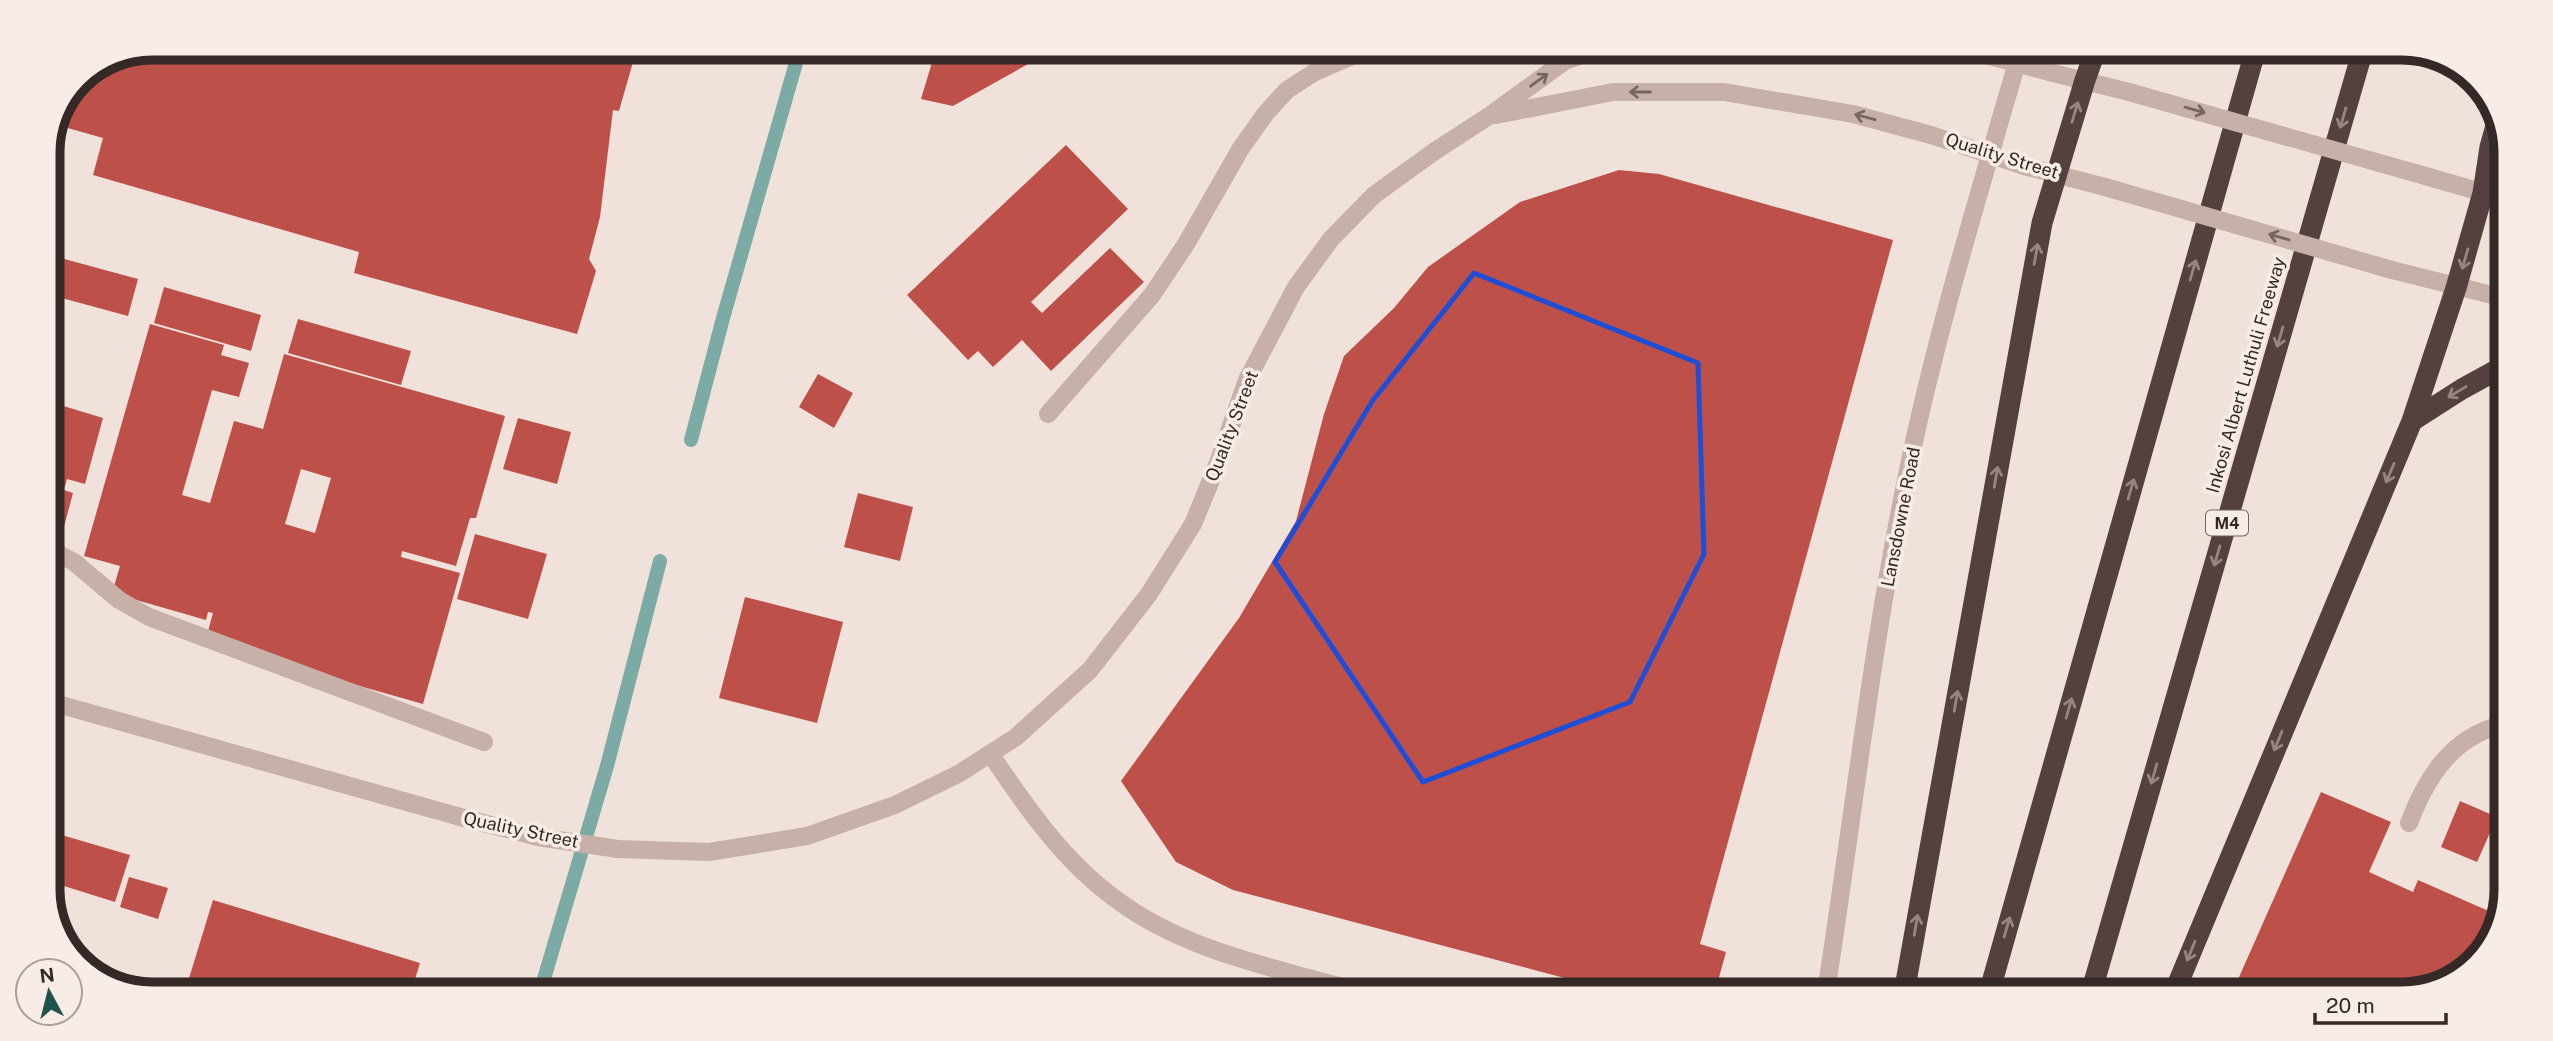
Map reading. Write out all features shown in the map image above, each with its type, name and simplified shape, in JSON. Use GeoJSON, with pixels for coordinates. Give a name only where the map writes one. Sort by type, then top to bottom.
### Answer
{"type":"FeatureCollection","features":[{"type":"Feature","properties":{"kind":"highway"},"geometry":{"type":"LineString","coordinates":[[1906,982],[2042,223],[2092,59]]}},
{"type":"Feature","properties":{"kind":"highway"},"geometry":{"type":"LineString","coordinates":[[1992,982],[2253,59]]}},
{"type":"Feature","properties":{"kind":"highway","name":"Inkosi Albert Luthuli Freeway"},"geometry":{"type":"LineString","coordinates":[[2094,982],[2360,59]]}},
{"type":"Feature","properties":{"kind":"highway"},"geometry":{"type":"LineString","coordinates":[[2179,982],[2412,421],[2456,288],[2483,193],[2492,140]]}},
{"type":"Feature","properties":{"kind":"highway"},"geometry":{"type":"LineString","coordinates":[[2412,421],[2493,372]]}},
{"type":"Feature","properties":{"kind":"street"},"geometry":{"type":"LineString","coordinates":[[1048,414],[1152,295],[1186,244],[1241,148],[1266,113],[1287,90],[1315,72],[1345,59]]}},
{"type":"Feature","properties":{"kind":"street","name":"Quality Street"},"geometry":{"type":"LineString","coordinates":[[60,705],[538,837],[618,849],[709,852],[807,836],[895,805],[991,755],[1016,737],[1090,670],[1149,594],[1193,524],[1247,380],[1296,287],[1331,239],[1374,195],[1571,59]]}},
{"type":"Feature","properties":{"kind":"street"},"geometry":{"type":"LineString","coordinates":[[2001,59],[2129,92],[2493,196]]}},
{"type":"Feature","properties":{"kind":"street","name":"Lansdowne Road"},"geometry":{"type":"LineString","coordinates":[[1828,982],[1877,652],[1908,470],[1939,336],[2018,59]]}},
{"type":"Feature","properties":{"kind":"street","name":"Quality Street"},"geometry":{"type":"LineString","coordinates":[[1489,116],[1613,92],[1724,92],[1853,114],[1931,135],[2024,166],[2057,173],[2456,288],[2493,296]]}},
{"type":"Feature","properties":{"kind":"street"},"geometry":{"type":"LineString","coordinates":[[60,555],[74,562],[119,600],[149,617],[484,742]]}},
{"type":"Feature","properties":{"kind":"street"},"geometry":{"type":"LineString","coordinates":[[2409,823],[2420,793],[2438,764],[2463,743],[2494,727]]}},
{"type":"Feature","properties":{"kind":"street"},"geometry":{"type":"LineString","coordinates":[[991,755],[1028,809],[1070,860],[1117,901],[1165,929],[1231,955],[1325,982]]}},
{"type":"Feature","properties":{"kind":"highlighted area"},"geometry":{"type":"Polygon","coordinates":[[[1474,273],[1698,363],[1704,554],[1630,702],[1423,782],[1275,562],[1373,400],[1474,273]]]}},
{"type":"Feature","properties":{"kind":"building"},"geometry":{"type":"Polygon","coordinates":[[[634,59],[619,111],[613,110],[600,217],[589,259],[596,271],[577,334],[354,273],[359,252],[93,175],[103,138],[63,127],[67,116],[75,100],[100,75],[134,61],[634,59]]]}},
{"type":"Feature","properties":{"kind":"building"},"geometry":{"type":"Polygon","coordinates":[[[933,59],[1037,59],[953,106],[921,99],[933,59]]]}},
{"type":"Feature","properties":{"kind":"building"},"geometry":{"type":"Polygon","coordinates":[[[1066,145],[1128,209],[1031,302],[1042,313],[1110,248],[1144,282],[1051,371],[1022,340],[993,367],[978,351],[968,360],[907,295],[1066,145]]]}},
{"type":"Feature","properties":{"kind":"building"},"geometry":{"type":"Polygon","coordinates":[[[1619,170],[1659,174],[1893,240],[1700,944],[1726,952],[1718,982],[1579,982],[1233,890],[1176,862],[1121,781],[1239,618],[1296,521],[1324,414],[1344,356],[1394,308],[1428,267],[1520,202],[1619,170]]]}},
{"type":"Feature","properties":{"kind":"building"},"geometry":{"type":"Polygon","coordinates":[[[59,258],[138,279],[128,316],[59,297],[59,258]]]}},
{"type":"Feature","properties":{"kind":"building"},"geometry":{"type":"Polygon","coordinates":[[[164,287],[261,315],[251,351],[154,323],[164,287]]]}},
{"type":"Feature","properties":{"kind":"building"},"geometry":{"type":"Polygon","coordinates":[[[298,319],[411,351],[401,385],[288,353],[298,319]]]}},
{"type":"Feature","properties":{"kind":"building"},"geometry":{"type":"Polygon","coordinates":[[[150,324],[224,345],[221,355],[249,363],[239,397],[212,390],[182,495],[210,503],[234,421],[263,429],[284,354],[505,416],[476,518],[470,518],[456,566],[402,551],[401,557],[460,573],[423,704],[205,642],[213,613],[208,612],[206,620],[112,593],[120,566],[84,556],[150,324]],[[301,469],[285,524],[315,533],[331,478],[301,469]]]}},
{"type":"Feature","properties":{"kind":"building"},"geometry":{"type":"Polygon","coordinates":[[[818,374],[853,393],[834,428],[799,407],[818,374]]]}},
{"type":"Feature","properties":{"kind":"building"},"geometry":{"type":"Polygon","coordinates":[[[59,405],[103,418],[85,484],[67,479],[64,490],[73,493],[64,527],[60,526],[59,405]]]}},
{"type":"Feature","properties":{"kind":"building"},"geometry":{"type":"Polygon","coordinates":[[[518,418],[571,432],[557,484],[503,469],[518,418]]]}},
{"type":"Feature","properties":{"kind":"building"},"geometry":{"type":"Polygon","coordinates":[[[858,493],[913,507],[900,561],[844,547],[858,493]]]}},
{"type":"Feature","properties":{"kind":"building"},"geometry":{"type":"Polygon","coordinates":[[[475,534],[547,554],[528,619],[457,599],[475,534]]]}},
{"type":"Feature","properties":{"kind":"building"},"geometry":{"type":"Polygon","coordinates":[[[745,597],[843,622],[817,723],[719,698],[745,597]]]}},
{"type":"Feature","properties":{"kind":"building"},"geometry":{"type":"Polygon","coordinates":[[[2321,792],[2391,822],[2369,872],[2413,892],[2418,880],[2491,912],[2484,930],[2466,954],[2453,966],[2425,978],[2401,982],[2237,982],[2321,792]]]}},
{"type":"Feature","properties":{"kind":"building"},"geometry":{"type":"Polygon","coordinates":[[[2460,801],[2494,816],[2494,824],[2477,862],[2441,847],[2460,801]]]}},
{"type":"Feature","properties":{"kind":"building"},"geometry":{"type":"Polygon","coordinates":[[[60,834],[130,855],[115,902],[60,885],[60,834]]]}},
{"type":"Feature","properties":{"kind":"building"},"geometry":{"type":"Polygon","coordinates":[[[129,877],[168,888],[158,919],[120,907],[129,877]]]}},
{"type":"Feature","properties":{"kind":"building"},"geometry":{"type":"Polygon","coordinates":[[[213,900],[420,963],[414,982],[188,982],[213,900]]]}},
{"type":"Feature","properties":{"kind":"waterway"},"geometry":{"type":"LineString","coordinates":[[691,440],[797,59]]}},
{"type":"Feature","properties":{"kind":"waterway"},"geometry":{"type":"LineString","coordinates":[[543,982],[607,766],[660,561]]}}]}
